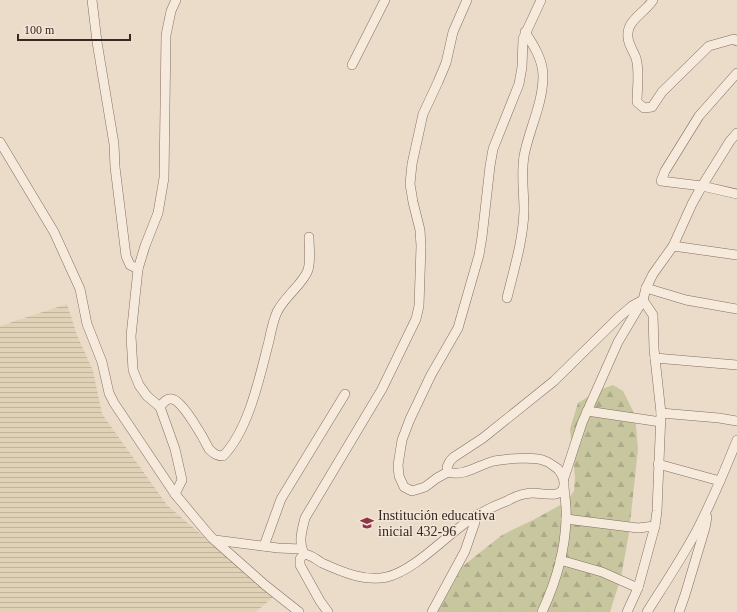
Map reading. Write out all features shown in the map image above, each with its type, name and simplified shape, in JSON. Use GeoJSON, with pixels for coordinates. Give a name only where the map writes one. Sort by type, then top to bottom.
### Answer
{"type":"FeatureCollection","features":[{"type":"Feature","properties":{"kind":"street"},"geometry":{"type":"LineString","coordinates":[[92,0],[97,42],[114,144],[115,167],[126,256],[130,265],[138,269]]}},
{"type":"Feature","properties":{"kind":"street"},"geometry":{"type":"LineString","coordinates":[[176,0],[171,11],[166,35],[164,178],[158,213],[138,269],[131,336],[133,370],[138,385],[147,396],[160,407],[175,449],[182,480],[176,494]]}},
{"type":"Feature","properties":{"kind":"street"},"geometry":{"type":"LineString","coordinates":[[328,612],[320,601],[300,565],[300,559],[303,551],[301,535],[305,518],[382,389],[416,319],[419,306],[421,246],[420,230],[410,184],[412,164],[423,114],[446,63],[453,32],[467,0]]}},
{"type":"Feature","properties":{"kind":"street"},"geometry":{"type":"LineString","coordinates":[[541,0],[523,39],[522,67],[519,84],[493,149],[482,237],[475,270],[458,328],[428,381],[410,419],[402,440],[398,465],[399,476],[404,487],[412,491],[425,487],[448,472],[456,474],[465,472],[494,461],[512,459],[545,460],[558,469],[564,482],[566,519],[560,560],[542,612]]}},
{"type":"Feature","properties":{"kind":"street"},"geometry":{"type":"LineString","coordinates":[[653,0],[647,9],[632,21],[628,29],[629,43],[636,58],[637,65],[637,102],[644,108],[652,107],[662,92],[709,46],[734,40],[737,41]]}},
{"type":"Feature","properties":{"kind":"street"},"geometry":{"type":"LineString","coordinates":[[352,65],[382,1]]}},
{"type":"Feature","properties":{"kind":"street"},"geometry":{"type":"LineString","coordinates":[[507,298],[522,242],[524,212],[524,158],[543,83],[539,54],[526,32]]}},
{"type":"Feature","properties":{"kind":"street"},"geometry":{"type":"LineString","coordinates":[[737,73],[699,116],[665,171],[661,181],[702,186],[737,194]]}},
{"type":"Feature","properties":{"kind":"street"},"geometry":{"type":"LineString","coordinates":[[214,539],[303,551],[333,568],[356,576],[374,578],[387,577],[406,569],[474,517],[519,495],[532,493],[548,495],[562,492],[582,423],[618,342],[643,300],[646,288],[653,274],[673,246],[702,186],[730,141],[737,133]]}},
{"type":"Feature","properties":{"kind":"street"},"geometry":{"type":"LineString","coordinates":[[0,142],[54,232],[80,289],[87,324],[102,362],[109,394],[122,416],[176,494],[214,539],[299,612]]}},
{"type":"Feature","properties":{"kind":"street"},"geometry":{"type":"LineString","coordinates":[[160,407],[168,399],[177,401],[191,419],[213,454],[223,456],[227,452],[238,436],[251,404],[276,314],[288,295],[303,279],[307,272],[310,263],[309,237]]}},
{"type":"Feature","properties":{"kind":"street"},"geometry":{"type":"LineString","coordinates":[[673,246],[737,255]]}},
{"type":"Feature","properties":{"kind":"street"},"geometry":{"type":"LineString","coordinates":[[646,288],[686,300],[737,309]]}},
{"type":"Feature","properties":{"kind":"street"},"geometry":{"type":"LineString","coordinates":[[448,472],[448,466],[454,457],[483,438],[554,381],[618,318],[632,306],[643,300]]}},
{"type":"Feature","properties":{"kind":"street"},"geometry":{"type":"LineString","coordinates":[[627,612],[638,588],[657,511],[661,417],[654,349],[653,315],[643,300]]}},
{"type":"Feature","properties":{"kind":"street"},"geometry":{"type":"LineString","coordinates":[[655,358],[737,365]]}},
{"type":"Feature","properties":{"kind":"street"},"geometry":{"type":"LineString","coordinates":[[264,546],[281,499],[345,394]]}},
{"type":"Feature","properties":{"kind":"street"},"geometry":{"type":"LineString","coordinates":[[587,412],[661,417],[719,418],[737,421]]}},
{"type":"Feature","properties":{"kind":"street"},"geometry":{"type":"LineString","coordinates":[[647,612],[698,529],[720,482],[737,440]]}},
{"type":"Feature","properties":{"kind":"street"},"geometry":{"type":"LineString","coordinates":[[658,464],[720,482]]}},
{"type":"Feature","properties":{"kind":"street"},"geometry":{"type":"LineString","coordinates":[[679,612],[705,528],[708,506]]}},
{"type":"Feature","properties":{"kind":"street"},"geometry":{"type":"LineString","coordinates":[[432,612],[465,551],[475,522],[474,517]]}},
{"type":"Feature","properties":{"kind":"street"},"geometry":{"type":"LineString","coordinates":[[566,519],[638,528],[654,526]]}},
{"type":"Feature","properties":{"kind":"street"},"geometry":{"type":"LineString","coordinates":[[560,560],[602,572],[638,588]]}},
{"type":"Feature","properties":{"kind":"shaded area"},"geometry":{"type":"Polygon","coordinates":[[[67,304],[77,335],[93,371],[102,414],[167,505],[273,597],[256,612],[0,612],[0,326],[67,304]]]}},
{"type":"Feature","properties":{"kind":"green space"},"geometry":{"type":"Polygon","coordinates":[[[613,385],[623,391],[635,415],[638,449],[629,533],[621,577],[610,612],[437,612],[463,566],[502,535],[566,502],[574,491],[575,477],[570,429],[578,403],[599,390],[613,385]]]}},
{"type":"Feature","properties":{"kind":"place","name":"Institución educativa inicial 432-96"},"geometry":{"type":"Point","coordinates":[367,523]}}]}
